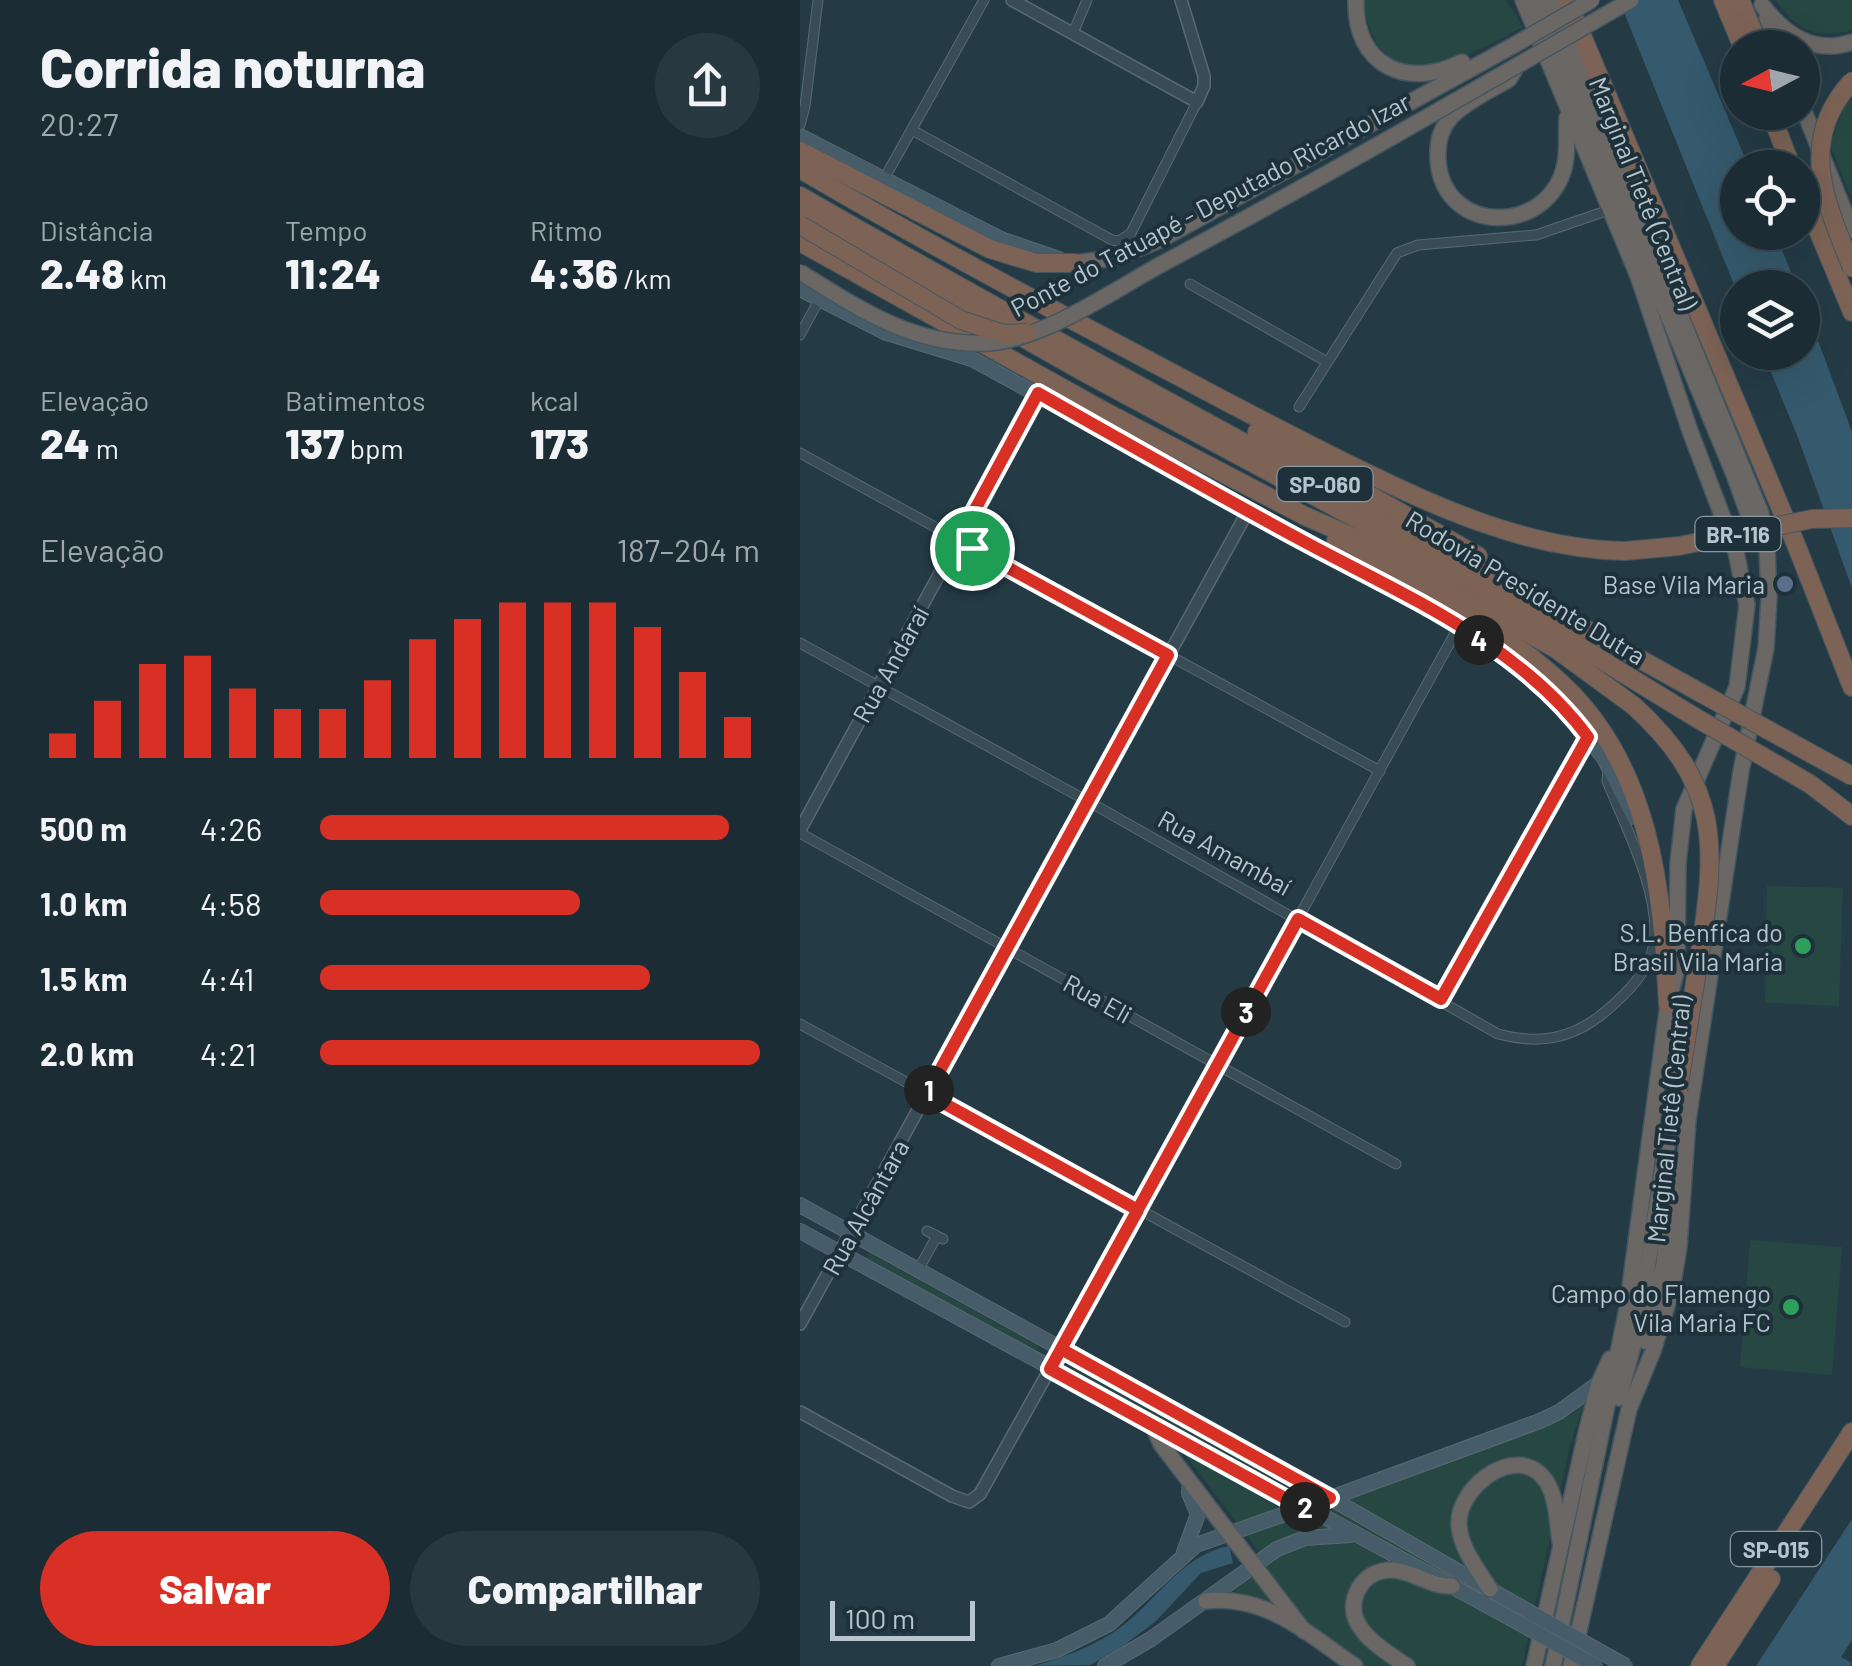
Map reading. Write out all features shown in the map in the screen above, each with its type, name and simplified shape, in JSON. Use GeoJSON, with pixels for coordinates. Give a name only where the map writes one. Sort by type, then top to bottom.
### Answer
{"type":"FeatureCollection","features":[{"type":"Feature","properties":{"kind":"highway"},"geometry":{"type":"LineString","coordinates":[[1356,0],[1366,46],[1378,60],[1407,74],[1426,76],[1492,47],[1512,46]]}},
{"type":"Feature","properties":{"kind":"highway"},"geometry":{"type":"LineString","coordinates":[[1523,0],[1638,276],[1736,552],[1747,605],[1737,688],[1684,809],[1678,863],[1678,968],[1668,1004],[1622,1333],[1552,1666]]}},
{"type":"Feature","properties":{"kind":"highway","name":"Marginal Tietê (Central)"},"geometry":{"type":"LineString","coordinates":[[1537,0],[1648,271],[1755,514]]}},
{"type":"Feature","properties":{"kind":"highway","name":"Marginal Tietê (Central)"},"geometry":{"type":"LineString","coordinates":[[1552,0],[1755,514],[1767,548],[1769,597],[1766,648],[1741,771],[1690,1102],[1674,1275],[1652,1351],[1628,1409],[1571,1666]]}},
{"type":"Feature","properties":{"kind":"highway"},"geometry":{"type":"LineString","coordinates":[[1567,0],[1852,687]]}},
{"type":"Feature","properties":{"kind":"highway","name":"Ponte do Tatuapé - Deputado Ricardo Izar"},"geometry":{"type":"LineString","coordinates":[[1075,263],[1114,258],[1160,240],[1592,0]]}},
{"type":"Feature","properties":{"kind":"highway","name":"Ponte do Tatuapé - Deputado Ricardo Izar"},"geometry":{"type":"LineString","coordinates":[[800,272],[874,316],[918,336],[943,342],[981,343],[1027,333],[1048,326],[1182,254],[1631,0]]}},
{"type":"Feature","properties":{"kind":"highway"},"geometry":{"type":"LineString","coordinates":[[1723,0],[1736,30]]}},
{"type":"Feature","properties":{"kind":"highway"},"geometry":{"type":"LineString","coordinates":[[1740,0],[1752,30]]}},
{"type":"Feature","properties":{"kind":"highway"},"geometry":{"type":"LineString","coordinates":[[1761,3],[1801,41],[1834,47],[1852,42]]}},
{"type":"Feature","properties":{"kind":"highway"},"geometry":{"type":"LineString","coordinates":[[1761,3],[1772,30]]}},
{"type":"Feature","properties":{"kind":"highway"},"geometry":{"type":"LineString","coordinates":[[1518,65],[1508,79],[1451,117],[1440,135],[1439,172],[1459,204],[1489,218],[1526,213],[1541,204],[1561,177],[1566,160],[1567,109]]}},
{"type":"Feature","properties":{"kind":"highway"},"geometry":{"type":"LineString","coordinates":[[1852,82],[1829,114],[1819,154],[1825,199],[1852,268]]}},
{"type":"Feature","properties":{"kind":"highway"},"geometry":{"type":"LineString","coordinates":[[1812,130],[1852,230]]}},
{"type":"Feature","properties":{"kind":"highway"},"geometry":{"type":"LineString","coordinates":[[800,151],[990,250],[1036,262],[1075,263]]}},
{"type":"Feature","properties":{"kind":"highway","name":"Rodovia Presidente Dutra"},"geometry":{"type":"LineString","coordinates":[[800,170],[1264,422],[1433,504],[1529,538],[1565,547],[1624,551],[1679,546],[1812,519],[1852,518]]}},
{"type":"Feature","properties":{"kind":"highway","name":"Rodovia Presidente Dutra"},"geometry":{"type":"LineString","coordinates":[[800,196],[1852,776]]}},
{"type":"Feature","properties":{"kind":"highway","name":"Rodovia Presidente Dutra"},"geometry":{"type":"LineString","coordinates":[[800,210],[1080,370],[1476,583],[1810,784],[1852,816]]}},
{"type":"Feature","properties":{"kind":"highway"},"geometry":{"type":"LineString","coordinates":[[800,224],[961,320],[1004,334],[1027,333]]}},
{"type":"Feature","properties":{"kind":"highway"},"geometry":{"type":"LineString","coordinates":[[1820,234],[1852,312]]}},
{"type":"Feature","properties":{"kind":"highway","name":"SP-060"},"geometry":{"type":"LineString","coordinates":[[800,242],[1102,410],[1305,516]]}},
{"type":"Feature","properties":{"kind":"highway"},"geometry":{"type":"LineString","coordinates":[[1648,271],[1709,469],[1708,481]]}},
{"type":"Feature","properties":{"kind":"highway"},"geometry":{"type":"LineString","coordinates":[[1040,303],[1082,334],[1432,527],[1564,608],[1596,633]]}},
{"type":"Feature","properties":{"kind":"highway"},"geometry":{"type":"LineString","coordinates":[[1305,516],[1322,532],[1471,618],[1563,684],[1591,716],[1622,765],[1643,817],[1660,889],[1668,1004]]}},
{"type":"Feature","properties":{"kind":"highway"},"geometry":{"type":"LineString","coordinates":[[1305,516],[1378,548],[1556,649],[1660,730],[1682,756],[1704,806],[1711,844],[1707,908],[1650,1262],[1638,1328],[1584,1520]]}},
{"type":"Feature","properties":{"kind":"highway"},"geometry":{"type":"LineString","coordinates":[[1628,1409],[1664,1264],[1677,1096]]}},
{"type":"Feature","properties":{"kind":"highway"},"geometry":{"type":"LineString","coordinates":[[1532,1661],[1600,1384],[1622,1333]]}},
{"type":"Feature","properties":{"kind":"highway"},"geometry":{"type":"LineString","coordinates":[[1154,1426],[1161,1444],[1304,1631]]}},
{"type":"Feature","properties":{"kind":"highway","name":"SP-015"},"geometry":{"type":"LineString","coordinates":[[1700,1666],[1852,1432]]}},
{"type":"Feature","properties":{"kind":"highway","name":"SP-015"},"geometry":{"type":"LineString","coordinates":[[1715,1666],[1852,1452]]}},
{"type":"Feature","properties":{"kind":"highway"},"geometry":{"type":"LineString","coordinates":[[1490,1589],[1468,1552],[1459,1521],[1463,1502],[1488,1475],[1518,1465],[1540,1474],[1553,1499],[1562,1550]]}},
{"type":"Feature","properties":{"kind":"highway"},"geometry":{"type":"LineString","coordinates":[[1407,1666],[1368,1638],[1358,1625],[1354,1613],[1358,1590],[1366,1579],[1387,1570],[1414,1575],[1437,1586],[1452,1586]]}},
{"type":"Feature","properties":{"kind":"highway"},"geometry":{"type":"LineString","coordinates":[[1206,1601],[1234,1598],[1252,1602],[1355,1666]]}},
{"type":"Feature","properties":{"kind":"main road"},"geometry":{"type":"LineString","coordinates":[[800,136],[1000,239],[1075,263]]}},
{"type":"Feature","properties":{"kind":"main road","name":"Rua Amambaí"},"geometry":{"type":"LineString","coordinates":[[800,289],[898,337],[972,359],[1038,393],[1459,626],[1534,678],[1556,697],[1609,767],[1640,832],[1660,889]]}},
{"type":"Feature","properties":{"kind":"main road"},"geometry":{"type":"LineString","coordinates":[[800,1205],[1490,1589],[1513,1611],[1596,1666]]}},
{"type":"Feature","properties":{"kind":"main road"},"geometry":{"type":"LineString","coordinates":[[800,1231],[1356,1536],[1452,1586],[1626,1666]]}},
{"type":"Feature","properties":{"kind":"main road"},"geometry":{"type":"LineString","coordinates":[[1182,1554],[1228,1532],[1540,1421],[1600,1384]]}},
{"type":"Feature","properties":{"kind":"main road"},"geometry":{"type":"LineString","coordinates":[[999,1666],[1057,1650],[1110,1624],[1154,1585],[1182,1554],[1198,1514],[1189,1493],[1190,1482]]}},
{"type":"Feature","properties":{"kind":"main road"},"geometry":{"type":"LineString","coordinates":[[1106,1666],[1277,1549],[1304,1538],[1356,1536]]}},
{"type":"Feature","properties":{"kind":"street"},"geometry":{"type":"LineString","coordinates":[[800,125],[806,106],[818,0]]}},
{"type":"Feature","properties":{"kind":"street"},"geometry":{"type":"LineString","coordinates":[[884,179],[984,0]]}},
{"type":"Feature","properties":{"kind":"street"},"geometry":{"type":"LineString","coordinates":[[1012,0],[1196,102]]}},
{"type":"Feature","properties":{"kind":"street"},"geometry":{"type":"LineString","coordinates":[[1073,33],[1087,0]]}},
{"type":"Feature","properties":{"kind":"street"},"geometry":{"type":"LineString","coordinates":[[912,130],[1119,241],[1131,232],[1196,102],[1204,76],[1182,0]]}},
{"type":"Feature","properties":{"kind":"street"},"geometry":{"type":"LineString","coordinates":[[1299,407],[1390,262],[1406,248],[1536,234],[1609,210]]}},
{"type":"Feature","properties":{"kind":"street"},"geometry":{"type":"LineString","coordinates":[[1190,284],[1327,362]]}},
{"type":"Feature","properties":{"kind":"street"},"geometry":{"type":"LineString","coordinates":[[800,334],[819,300]]}},
{"type":"Feature","properties":{"kind":"street","name":"Rua Andaraí"},"geometry":{"type":"LineString","coordinates":[[800,832],[1038,393]]}},
{"type":"Feature","properties":{"kind":"street"},"geometry":{"type":"LineString","coordinates":[[800,453],[1380,770]]}},
{"type":"Feature","properties":{"kind":"street","name":"Rua Alcântara"},"geometry":{"type":"LineString","coordinates":[[800,1324],[1248,511]]}},
{"type":"Feature","properties":{"kind":"street"},"geometry":{"type":"LineString","coordinates":[[800,1412],[952,1496],[969,1502],[980,1494],[1459,626]]}},
{"type":"Feature","properties":{"kind":"street","name":"Rua Amambaí"},"geometry":{"type":"LineString","coordinates":[[800,643],[1498,1034],[1518,1039],[1570,1035],[1589,1025],[1635,982],[1650,956],[1654,922],[1637,855],[1608,781],[1609,767]]}},
{"type":"Feature","properties":{"kind":"street"},"geometry":{"type":"LineString","coordinates":[[1441,999],[1588,737]]}},
{"type":"Feature","properties":{"kind":"street","name":"Rua Eli"},"geometry":{"type":"LineString","coordinates":[[800,832],[1396,1164]]}},
{"type":"Feature","properties":{"kind":"street"},"geometry":{"type":"LineString","coordinates":[[800,1024],[1345,1322]]}},
{"type":"Feature","properties":{"kind":"street"},"geometry":{"type":"LineString","coordinates":[[918,1270],[936,1235]]}},
{"type":"Feature","properties":{"kind":"green space"},"geometry":{"type":"Polygon","coordinates":[[[1363,0],[1506,0],[1523,27],[1449,63],[1422,69],[1407,67],[1395,62],[1376,42],[1363,0]]]}},
{"type":"Feature","properties":{"kind":"green space"},"geometry":{"type":"Polygon","coordinates":[[[1776,0],[1852,0],[1852,30],[1820,33],[1791,19],[1776,0]]]}},
{"type":"Feature","properties":{"kind":"green space"},"geometry":{"type":"Polygon","coordinates":[[[1852,98],[1852,200],[1830,145],[1844,107],[1852,98]]]}},
{"type":"Feature","properties":{"kind":"green space","name":"S.L. Benfica do Brasil Vila Maria"},"geometry":{"type":"Polygon","coordinates":[[[1767,886],[1843,888],[1839,1006],[1765,1003],[1767,886]]]}},
{"type":"Feature","properties":{"kind":"green space","name":"Campo do Flamengo Vila Maria FC"},"geometry":{"type":"Polygon","coordinates":[[[1750,1240],[1842,1247],[1832,1375],[1740,1367],[1750,1240]]]}},
{"type":"Feature","properties":{"kind":"green space"},"geometry":{"type":"Polygon","coordinates":[[[869,1253],[1039,1346],[1036,1351],[866,1258],[869,1253]]]}},
{"type":"Feature","properties":{"kind":"green space"},"geometry":{"type":"Polygon","coordinates":[[[1074,1366],[1272,1475],[1269,1480],[1071,1371],[1074,1366]]]}},
{"type":"Feature","properties":{"kind":"green space"},"geometry":{"type":"Polygon","coordinates":[[[1586,1399],[1570,1445],[1522,1666],[1365,1666],[1275,1607],[1232,1590],[1269,1565],[1179,1447],[1297,1519],[1559,1421],[1586,1399]]]}},
{"type":"Feature","properties":{"kind":"water"},"geometry":{"type":"Polygon","coordinates":[[[1619,0],[1678,0],[1720,99],[1720,130],[1733,130],[1742,150],[1720,150],[1720,250],[1619,0]]]}},
{"type":"Feature","properties":{"kind":"water"},"geometry":{"type":"Polygon","coordinates":[[[1720,250],[1782,250],[1790,270],[1728,270],[1720,250]]]}},
{"type":"Feature","properties":{"kind":"water"},"geometry":{"type":"Polygon","coordinates":[[[1820,346],[1852,432],[1852,588],[1770,370],[1820,370],[1820,346]]]}},
{"type":"Feature","properties":{"kind":"water"},"geometry":{"type":"Polygon","coordinates":[[[1852,1519],[1852,1640],[1841,1657],[1852,1663],[1756,1666],[1852,1519]]]}},
{"type":"Feature","properties":{"kind":"water"},"geometry":{"type":"Polygon","coordinates":[[[1229,1546],[1233,1563],[1201,1573],[1156,1621],[1123,1646],[1090,1665],[1034,1666],[1104,1638],[1125,1624],[1185,1567],[1229,1546]]]}},
{"type":"Feature","properties":{"kind":"place","name":"Base Vila Maria"},"geometry":{"type":"Point","coordinates":[1785,584]}},
{"type":"Feature","properties":{"kind":"place","name":"S.L. Benfica do Brasil Vila Maria"},"geometry":{"type":"Point","coordinates":[1803,946]}},
{"type":"Feature","properties":{"kind":"place","name":"Campo do Flamengo Vila Maria FC"},"geometry":{"type":"Point","coordinates":[1791,1307]}},
{"type":"Feature","properties":{"kind":"route"},"geometry":{"type":"LineString","coordinates":[[972,548],[958,541],[1038,393],[1455,623],[1534,678],[1556,697],[1588,737],[1441,999],[1298,919],[1261,984],[1138,1210],[1061,1349],[1330,1498],[1303,1508],[1050,1369],[1067,1336],[1138,1210],[927,1094],[1168,655],[972,548]]}}]}
